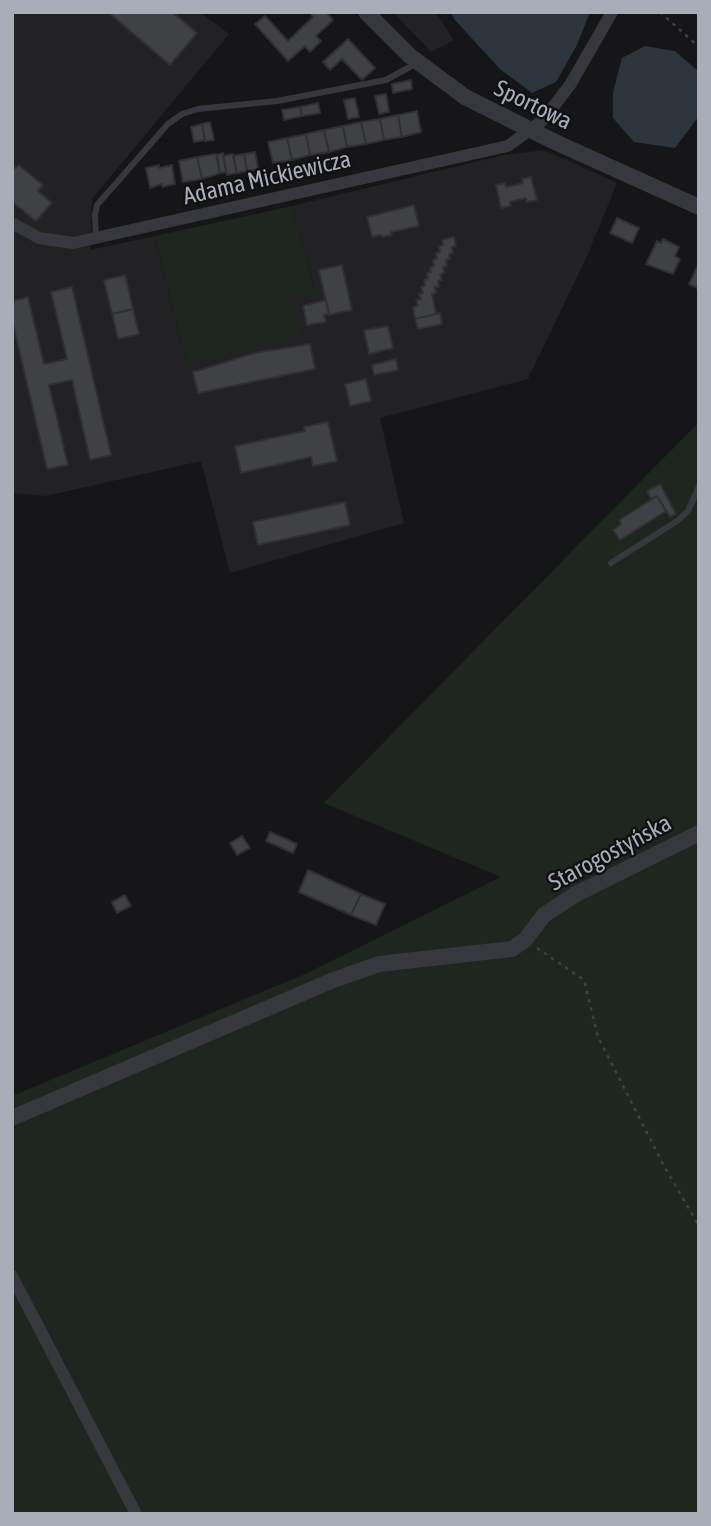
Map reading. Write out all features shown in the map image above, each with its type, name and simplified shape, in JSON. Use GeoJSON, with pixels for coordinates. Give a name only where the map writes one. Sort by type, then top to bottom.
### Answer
{"type":"FeatureCollection","features":[{"type":"Feature","properties":{"kind":"street","name":"Sportowa"},"geometry":{"type":"LineString","coordinates":[[366,12],[418,63],[465,97],[530,130],[699,207]]}},
{"type":"Feature","properties":{"kind":"street","name":"Adama Mickiewicza"},"geometry":{"type":"LineString","coordinates":[[12,223],[39,238],[73,243],[508,146],[543,120],[570,85],[612,12]]}},
{"type":"Feature","properties":{"kind":"street","name":"Starogostyńska"},"geometry":{"type":"LineString","coordinates":[[525,940],[544,915],[576,894],[699,833]]}},
{"type":"Feature","properties":{"kind":"street"},"geometry":{"type":"LineString","coordinates":[[12,1118],[331,981],[379,964],[512,949],[525,940]]}},
{"type":"Feature","properties":{"kind":"street"},"geometry":{"type":"LineString","coordinates":[[12,1276],[136,1514]]}},
{"type":"Feature","properties":{"kind":"lane"},"geometry":{"type":"LineString","coordinates":[[96,238],[97,205],[168,124],[182,114],[277,101],[386,80],[418,63]]}},
{"type":"Feature","properties":{"kind":"lane"},"geometry":{"type":"LineString","coordinates":[[611,563],[683,516],[699,486]]}},
{"type":"Feature","properties":{"kind":"path"},"geometry":{"type":"LineString","coordinates":[[660,12],[699,47]]}},
{"type":"Feature","properties":{"kind":"path"},"geometry":{"type":"LineString","coordinates":[[525,940],[584,981],[598,1037],[664,1166],[699,1226]]}},
{"type":"Feature","properties":{"kind":"shaded area"},"geometry":{"type":"Polygon","coordinates":[[[12,12],[200,12],[229,34],[92,199],[90,250],[155,236],[187,363],[289,300],[315,291],[292,206],[504,155],[544,150],[617,183],[588,254],[528,379],[380,418],[404,523],[230,573],[201,461],[46,496],[12,493],[12,12]]]}},
{"type":"Feature","properties":{"kind":"shaded area"},"geometry":{"type":"Polygon","coordinates":[[[393,12],[435,12],[454,40],[431,52],[393,12]]]}},
{"type":"Feature","properties":{"kind":"shaded area"},"geometry":{"type":"Polygon","coordinates":[[[451,12],[590,12],[577,45],[556,82],[532,93],[500,69],[454,19],[451,12]]]}},
{"type":"Feature","properties":{"kind":"shaded area"},"geometry":{"type":"Polygon","coordinates":[[[645,46],[675,51],[699,72],[699,116],[675,148],[634,142],[613,118],[613,92],[622,58],[645,46]]]}},
{"type":"Feature","properties":{"kind":"shaded area"},"geometry":{"type":"Polygon","coordinates":[[[292,206],[315,292],[289,300],[302,335],[187,364],[155,236],[292,206]]]}},
{"type":"Feature","properties":{"kind":"shaded area"},"geometry":{"type":"Polygon","coordinates":[[[699,422],[699,1514],[12,1514],[12,1096],[305,974],[501,877],[324,803],[699,422]]]}},
{"type":"Feature","properties":{"kind":"building"},"geometry":{"type":"Polygon","coordinates":[[[108,12],[172,12],[197,33],[170,65],[108,12]]]}},
{"type":"Feature","properties":{"kind":"building"},"geometry":{"type":"Polygon","coordinates":[[[309,12],[326,12],[333,20],[316,36],[321,41],[310,52],[305,46],[288,61],[255,24],[265,16],[288,41],[313,17],[309,12]]]}},
{"type":"Feature","properties":{"kind":"building"},"geometry":{"type":"Polygon","coordinates":[[[348,39],[375,68],[362,80],[342,59],[330,70],[323,62],[348,39]]]}},
{"type":"Feature","properties":{"kind":"building"},"geometry":{"type":"Polygon","coordinates":[[[411,80],[412,89],[393,93],[392,84],[411,80]]]}},
{"type":"Feature","properties":{"kind":"building"},"geometry":{"type":"Polygon","coordinates":[[[386,94],[389,112],[379,114],[375,96],[386,94]]]}},
{"type":"Feature","properties":{"kind":"building"},"geometry":{"type":"Polygon","coordinates":[[[355,98],[359,117],[348,119],[344,100],[355,98]]]}},
{"type":"Feature","properties":{"kind":"building"},"geometry":{"type":"Polygon","coordinates":[[[318,103],[320,113],[302,116],[300,107],[318,103]]]}},
{"type":"Feature","properties":{"kind":"building"},"geometry":{"type":"Polygon","coordinates":[[[300,107],[302,116],[284,120],[282,110],[300,107]]]}},
{"type":"Feature","properties":{"kind":"building"},"geometry":{"type":"Polygon","coordinates":[[[417,111],[421,132],[402,137],[398,115],[417,111]]]}},
{"type":"Feature","properties":{"kind":"building"},"geometry":{"type":"Polygon","coordinates":[[[398,115],[402,137],[384,140],[380,119],[398,115]]]}},
{"type":"Feature","properties":{"kind":"building"},"geometry":{"type":"Polygon","coordinates":[[[380,119],[384,140],[366,144],[361,122],[380,119]]]}},
{"type":"Feature","properties":{"kind":"building"},"geometry":{"type":"Polygon","coordinates":[[[210,122],[214,140],[205,141],[202,124],[210,122]]]}},
{"type":"Feature","properties":{"kind":"building"},"geometry":{"type":"Polygon","coordinates":[[[361,122],[366,144],[347,147],[343,126],[361,122]]]}},
{"type":"Feature","properties":{"kind":"building"},"geometry":{"type":"Polygon","coordinates":[[[202,124],[205,140],[194,142],[191,127],[202,124]]]}},
{"type":"Feature","properties":{"kind":"building"},"geometry":{"type":"Polygon","coordinates":[[[343,126],[347,147],[329,152],[324,130],[343,126]]]}},
{"type":"Feature","properties":{"kind":"building"},"geometry":{"type":"Polygon","coordinates":[[[324,130],[329,152],[310,155],[306,134],[324,130]]]}},
{"type":"Feature","properties":{"kind":"building"},"geometry":{"type":"Polygon","coordinates":[[[306,134],[310,155],[292,160],[287,138],[306,134]]]}},
{"type":"Feature","properties":{"kind":"building"},"geometry":{"type":"Polygon","coordinates":[[[287,138],[292,160],[273,163],[268,142],[287,138]]]}},
{"type":"Feature","properties":{"kind":"building"},"geometry":{"type":"Polygon","coordinates":[[[255,152],[258,169],[247,171],[244,154],[255,152]]]}},
{"type":"Feature","properties":{"kind":"building"},"geometry":{"type":"Polygon","coordinates":[[[223,153],[226,172],[220,173],[217,155],[223,153]]]}},
{"type":"Feature","properties":{"kind":"building"},"geometry":{"type":"Polygon","coordinates":[[[216,154],[220,173],[202,179],[197,157],[216,154]]]}},
{"type":"Feature","properties":{"kind":"building"},"geometry":{"type":"Polygon","coordinates":[[[233,154],[237,173],[227,175],[223,156],[233,154]]]}},
{"type":"Feature","properties":{"kind":"building"},"geometry":{"type":"Polygon","coordinates":[[[244,154],[247,171],[237,173],[233,156],[244,154]]]}},
{"type":"Feature","properties":{"kind":"building"},"geometry":{"type":"Polygon","coordinates":[[[197,157],[202,179],[183,182],[179,161],[197,157]]]}},
{"type":"Feature","properties":{"kind":"building"},"geometry":{"type":"Polygon","coordinates":[[[19,165],[43,185],[38,191],[52,203],[36,221],[12,202],[12,170],[19,165]]]}},
{"type":"Feature","properties":{"kind":"building"},"geometry":{"type":"Polygon","coordinates":[[[159,165],[159,168],[172,165],[175,184],[150,188],[146,168],[159,165]]]}},
{"type":"Feature","properties":{"kind":"building"},"geometry":{"type":"Polygon","coordinates":[[[531,177],[537,200],[527,202],[526,198],[510,202],[511,206],[501,208],[496,185],[505,183],[506,187],[523,183],[522,179],[531,177]]]}},
{"type":"Feature","properties":{"kind":"building"},"geometry":{"type":"Polygon","coordinates":[[[414,205],[419,226],[391,232],[392,235],[372,237],[367,217],[414,205]]]}},
{"type":"Feature","properties":{"kind":"building"},"geometry":{"type":"Polygon","coordinates":[[[617,218],[639,228],[632,243],[610,233],[617,218]]]}},
{"type":"Feature","properties":{"kind":"building"},"geometry":{"type":"Polygon","coordinates":[[[454,237],[456,246],[452,247],[450,259],[446,260],[444,273],[440,274],[442,280],[438,281],[439,287],[435,287],[436,293],[432,294],[436,314],[415,319],[413,307],[418,306],[416,300],[421,299],[421,287],[425,286],[424,280],[428,279],[430,267],[434,266],[436,253],[440,252],[439,246],[443,245],[442,240],[454,237]]]}},
{"type":"Feature","properties":{"kind":"building"},"geometry":{"type":"Polygon","coordinates":[[[663,239],[679,247],[675,256],[680,259],[673,274],[646,264],[657,241],[661,243],[663,239]]]}},
{"type":"Feature","properties":{"kind":"building"},"geometry":{"type":"Polygon","coordinates":[[[699,263],[699,289],[689,284],[699,263]]]}},
{"type":"Feature","properties":{"kind":"building"},"geometry":{"type":"Polygon","coordinates":[[[342,265],[352,310],[329,315],[319,270],[342,265]]]}},
{"type":"Feature","properties":{"kind":"building"},"geometry":{"type":"Polygon","coordinates":[[[125,275],[133,309],[112,314],[104,280],[125,275]]]}},
{"type":"Feature","properties":{"kind":"building"},"geometry":{"type":"Polygon","coordinates":[[[72,287],[111,455],[90,460],[72,380],[49,385],[68,465],[47,469],[12,320],[12,301],[28,297],[44,364],[67,359],[51,292],[72,287]]]}},
{"type":"Feature","properties":{"kind":"building"},"geometry":{"type":"Polygon","coordinates":[[[326,300],[329,314],[324,315],[326,322],[307,325],[303,306],[326,300]]]}},
{"type":"Feature","properties":{"kind":"building"},"geometry":{"type":"Polygon","coordinates":[[[133,309],[139,334],[118,339],[112,314],[133,309]]]}},
{"type":"Feature","properties":{"kind":"building"},"geometry":{"type":"Polygon","coordinates":[[[440,313],[442,324],[418,329],[415,319],[440,313]]]}},
{"type":"Feature","properties":{"kind":"building"},"geometry":{"type":"Polygon","coordinates":[[[388,326],[393,348],[369,354],[364,330],[388,326]]]}},
{"type":"Feature","properties":{"kind":"building"},"geometry":{"type":"Polygon","coordinates":[[[310,344],[315,369],[198,393],[193,372],[255,353],[310,344]]]}},
{"type":"Feature","properties":{"kind":"building"},"geometry":{"type":"Polygon","coordinates":[[[396,359],[398,370],[374,375],[372,365],[396,359]]]}},
{"type":"Feature","properties":{"kind":"building"},"geometry":{"type":"Polygon","coordinates":[[[366,379],[371,401],[350,406],[345,384],[366,379]]]}},
{"type":"Feature","properties":{"kind":"building"},"geometry":{"type":"Polygon","coordinates":[[[328,422],[337,461],[313,466],[311,457],[241,473],[235,446],[305,431],[304,427],[328,422]]]}},
{"type":"Feature","properties":{"kind":"building"},"geometry":{"type":"Polygon","coordinates":[[[660,484],[676,514],[670,517],[657,496],[651,499],[647,491],[660,484]]]}},
{"type":"Feature","properties":{"kind":"building"},"geometry":{"type":"Polygon","coordinates":[[[657,496],[666,511],[620,540],[613,530],[621,524],[619,520],[657,496]]]}},
{"type":"Feature","properties":{"kind":"building"},"geometry":{"type":"Polygon","coordinates":[[[345,502],[350,525],[258,545],[253,522],[345,502]]]}},
{"type":"Feature","properties":{"kind":"building"},"geometry":{"type":"Polygon","coordinates":[[[270,832],[297,844],[293,853],[266,841],[270,832]]]}},
{"type":"Feature","properties":{"kind":"building"},"geometry":{"type":"Polygon","coordinates":[[[242,836],[250,848],[237,855],[230,843],[242,836]]]}},
{"type":"Feature","properties":{"kind":"building"},"geometry":{"type":"Polygon","coordinates":[[[308,870],[361,894],[351,915],[299,892],[308,870]]]}},
{"type":"Feature","properties":{"kind":"building"},"geometry":{"type":"Polygon","coordinates":[[[361,894],[385,904],[376,925],[351,915],[361,894]]]}},
{"type":"Feature","properties":{"kind":"building"},"geometry":{"type":"Polygon","coordinates":[[[125,895],[131,906],[117,913],[112,902],[125,895]]]}}]}
